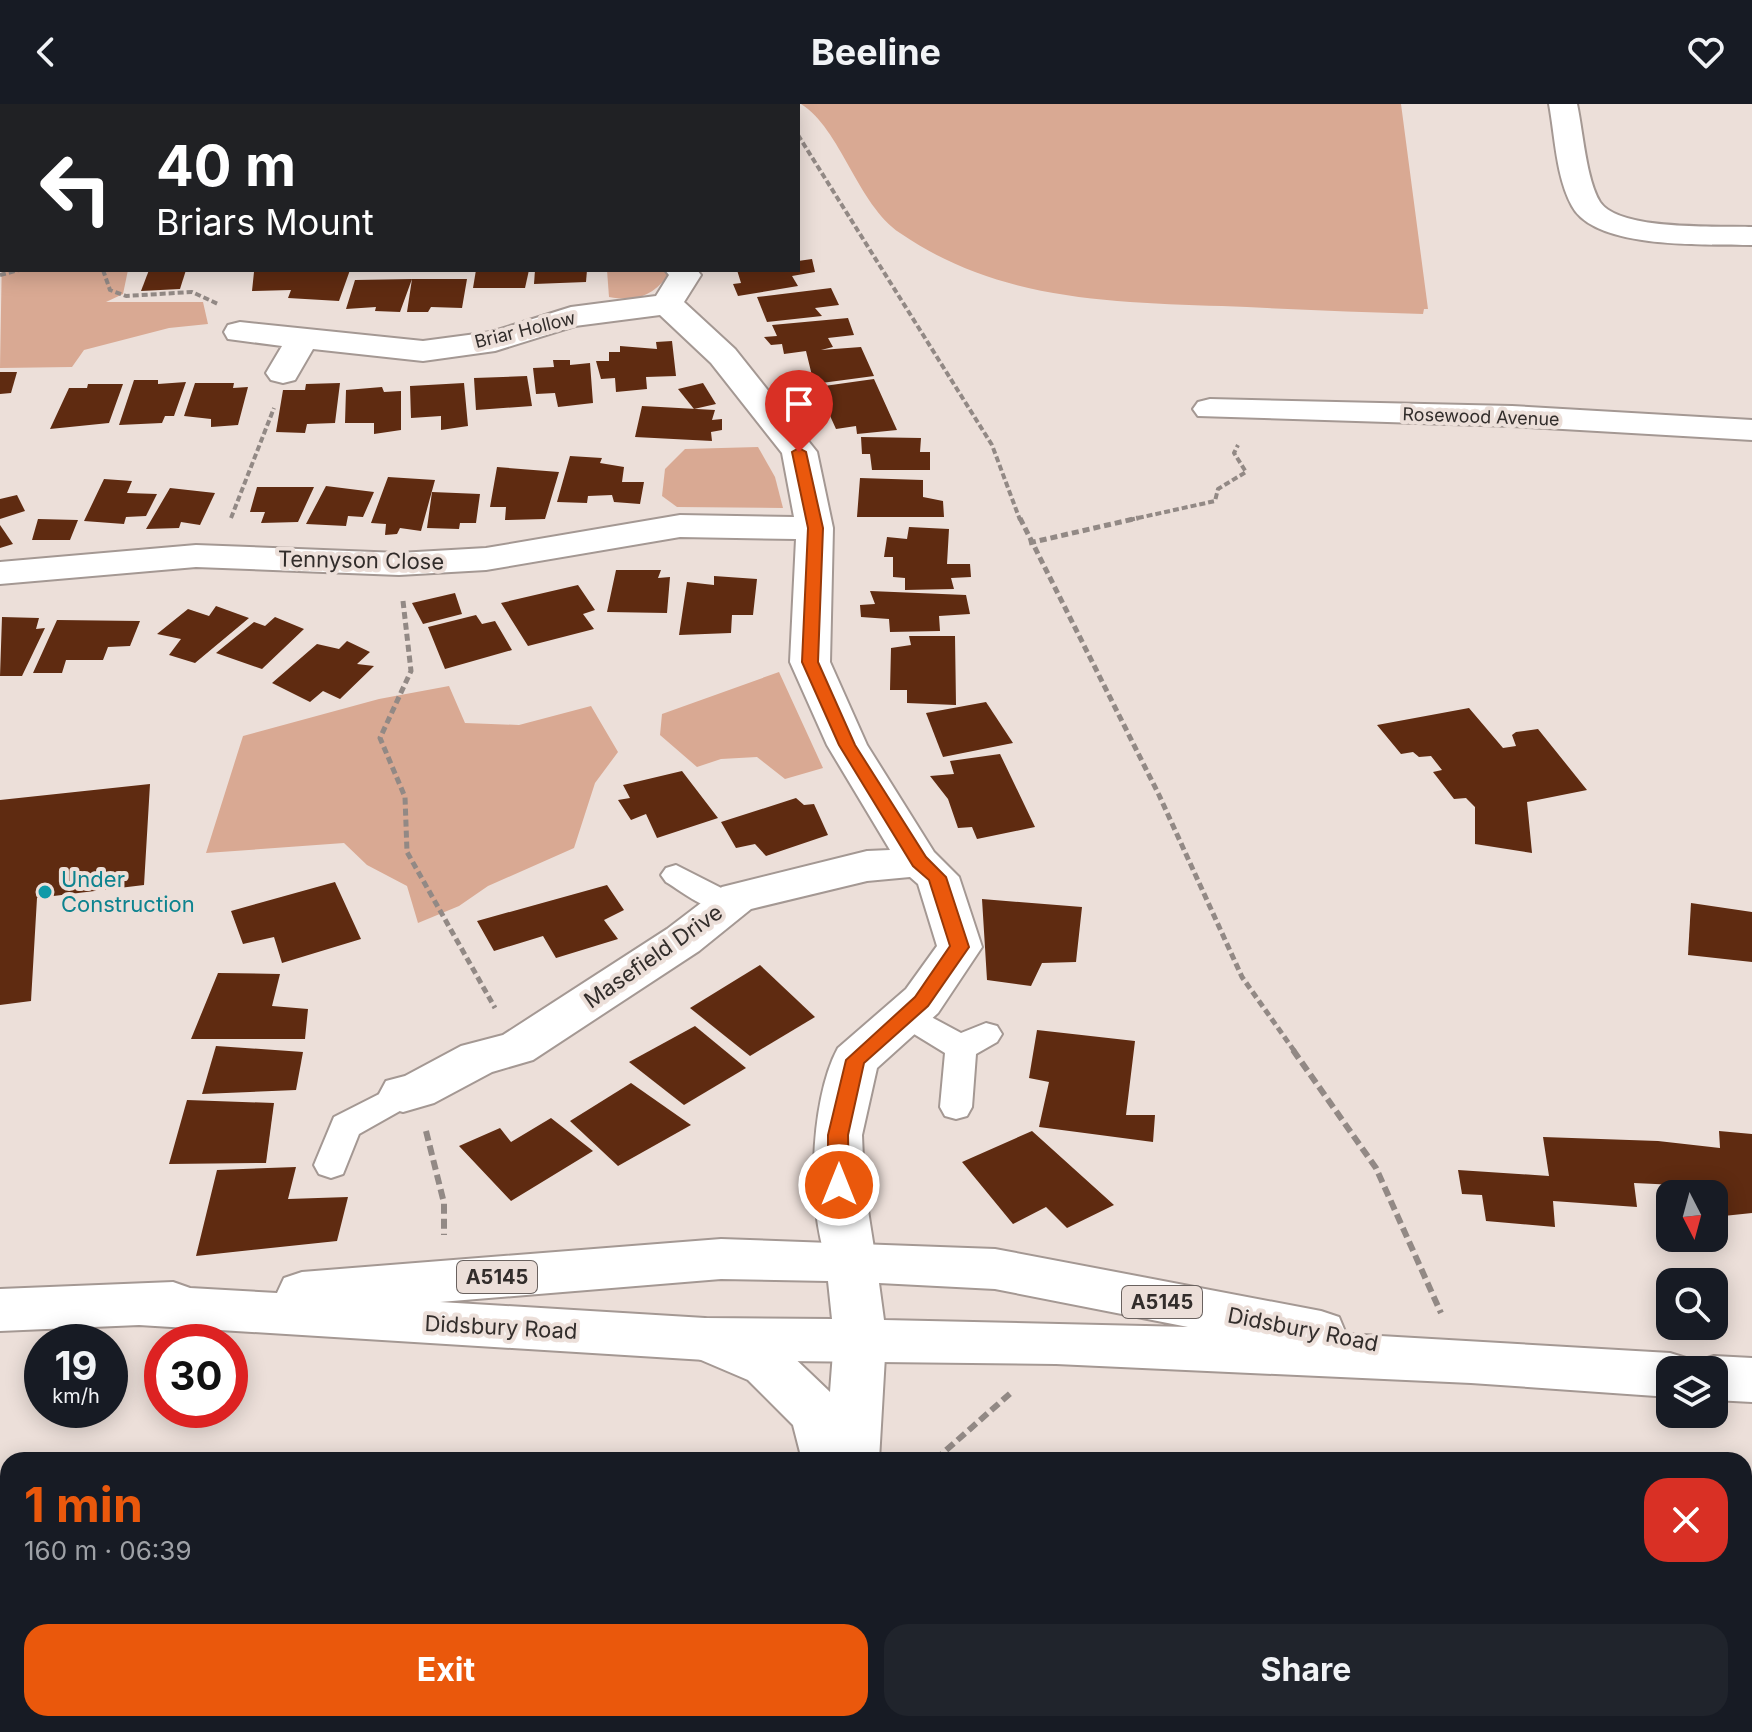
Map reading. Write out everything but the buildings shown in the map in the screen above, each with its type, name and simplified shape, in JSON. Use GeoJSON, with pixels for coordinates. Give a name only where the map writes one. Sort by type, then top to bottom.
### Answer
{"type":"FeatureCollection","features":[{"type":"Feature","properties":{"kind":"street"},"geometry":{"type":"LineString","coordinates":[[1563,104],[1587,207],[1601,219],[1636,229],[1751,238]]}},
{"type":"Feature","properties":{"kind":"street"},"geometry":{"type":"LineString","coordinates":[[674,287],[723,356],[799,452],[815,528],[810,662],[847,745],[919,862],[937,877],[960,947],[922,1001],[855,1060],[838,1135],[839,1185],[860,1339],[853,1452]]}},
{"type":"Feature","properties":{"kind":"street","name":"Briar Hollow"},"geometry":{"type":"LineString","coordinates":[[240,332],[423,351],[495,341],[674,287]]}},
{"type":"Feature","properties":{"kind":"street"},"geometry":{"type":"LineString","coordinates":[[283,373],[303,338]]}},
{"type":"Feature","properties":{"kind":"street","name":"Rosewood Avenue"},"geometry":{"type":"LineString","coordinates":[[1210,409],[1247,437],[1457,415],[1752,430]]}},
{"type":"Feature","properties":{"kind":"street","name":"Tennyson Close"},"geometry":{"type":"LineString","coordinates":[[0,573],[215,556],[399,564],[486,559],[680,526],[815,528]]}},
{"type":"Feature","properties":{"kind":"street","name":"Masefield Drive"},"geometry":{"type":"LineString","coordinates":[[410,1093],[488,1046],[683,940],[737,898],[867,866],[919,862]]}},
{"type":"Feature","properties":{"kind":"street","name":"Didsbury Road"},"geometry":{"type":"LineString","coordinates":[[0,1310],[144,1306],[721,1259],[851,1261],[995,1269],[1471,1361]]}},
{"type":"Feature","properties":{"kind":"street","name":"Didsbury Road"},"geometry":{"type":"LineString","coordinates":[[144,1306],[705,1339],[1024,1343],[1471,1361],[1656,1374]]}},
{"type":"Feature","properties":{"kind":"street"},"geometry":{"type":"LineString","coordinates":[[705,1339],[767,1365],[817,1414],[827,1452]]}},
{"type":"Feature","properties":{"kind":"street"},"geometry":{"type":"LineString","coordinates":[[1728,1379],[1752,1380]]}},
{"type":"Feature","properties":{"kind":"lane"},"geometry":{"type":"LineString","coordinates":[[676,875],[728,904]]}},
{"type":"Feature","properties":{"kind":"lane"},"geometry":{"type":"LineString","coordinates":[[907,1015],[973,1041],[956,1107]]}},
{"type":"Feature","properties":{"kind":"lane"},"geometry":{"type":"LineString","coordinates":[[331,1165],[346,1126],[410,1093]]}},
{"type":"Feature","properties":{"kind":"path"},"geometry":{"type":"LineString","coordinates":[[800,137],[992,445],[1029,543],[1159,795],[1242,977],[1376,1168],[1443,1317],[1471,1361]]}},
{"type":"Feature","properties":{"kind":"path"},"geometry":{"type":"LineString","coordinates":[[800,144],[805,143]]}},
{"type":"Feature","properties":{"kind":"path"},"geometry":{"type":"LineString","coordinates":[[106,272],[110,290],[126,296],[192,292],[218,304],[222,322],[240,332]]}},
{"type":"Feature","properties":{"kind":"path"},"geometry":{"type":"LineString","coordinates":[[215,556],[269,427],[283,373]]}},
{"type":"Feature","properties":{"kind":"path"},"geometry":{"type":"LineString","coordinates":[[1029,543],[1215,501],[1218,489],[1246,472],[1247,437]]}},
{"type":"Feature","properties":{"kind":"path"},"geometry":{"type":"LineString","coordinates":[[399,564],[411,671],[380,738],[405,797],[407,852],[488,1046]]}},
{"type":"Feature","properties":{"kind":"path"},"geometry":{"type":"LineString","coordinates":[[410,1093],[444,1203],[442,1281]]}},
{"type":"Feature","properties":{"kind":"path"},"geometry":{"type":"LineString","coordinates":[[944,1452],[1022,1383],[1024,1343]]}},
{"type":"Feature","properties":{"kind":"shaded area"},"geometry":{"type":"Polygon","coordinates":[[[801,104],[1401,104],[1428,309],[1424,309],[1423,314],[1096,299],[1014,284],[975,272],[937,255],[900,233],[885,220],[827,131],[801,104]]]}},
{"type":"Feature","properties":{"kind":"shaded area"},"geometry":{"type":"Polygon","coordinates":[[[2,272],[128,272],[123,294],[106,302],[203,302],[208,324],[169,328],[84,350],[72,367],[0,368],[2,272]]]}},
{"type":"Feature","properties":{"kind":"shaded area"},"geometry":{"type":"Polygon","coordinates":[[[607,272],[670,273],[644,296],[628,299],[609,297],[607,272]]]}},
{"type":"Feature","properties":{"kind":"shaded area"},"geometry":{"type":"Polygon","coordinates":[[[758,447],[775,477],[783,508],[677,507],[662,496],[665,469],[685,449],[758,447]]]}},
{"type":"Feature","properties":{"kind":"shaded area"},"geometry":{"type":"Polygon","coordinates":[[[779,672],[823,768],[785,779],[757,757],[721,759],[697,767],[660,735],[662,714],[779,672]]]}},
{"type":"Feature","properties":{"kind":"shaded area"},"geometry":{"type":"Polygon","coordinates":[[[449,686],[465,723],[519,725],[591,706],[618,752],[595,783],[574,848],[488,886],[459,906],[418,923],[407,886],[367,865],[344,843],[206,853],[243,736],[379,699],[449,686]]]}},
{"type":"Feature","properties":{"kind":"place","name":"Under Construction"},"geometry":{"type":"Point","coordinates":[45,892]}},
{"type":"Feature","properties":{"kind":"route"},"geometry":{"type":"LineString","coordinates":[[799,452],[815,528],[810,662],[847,745],[919,862],[937,877],[960,947],[922,1001],[855,1060],[838,1135],[839,1185]]}}]}
